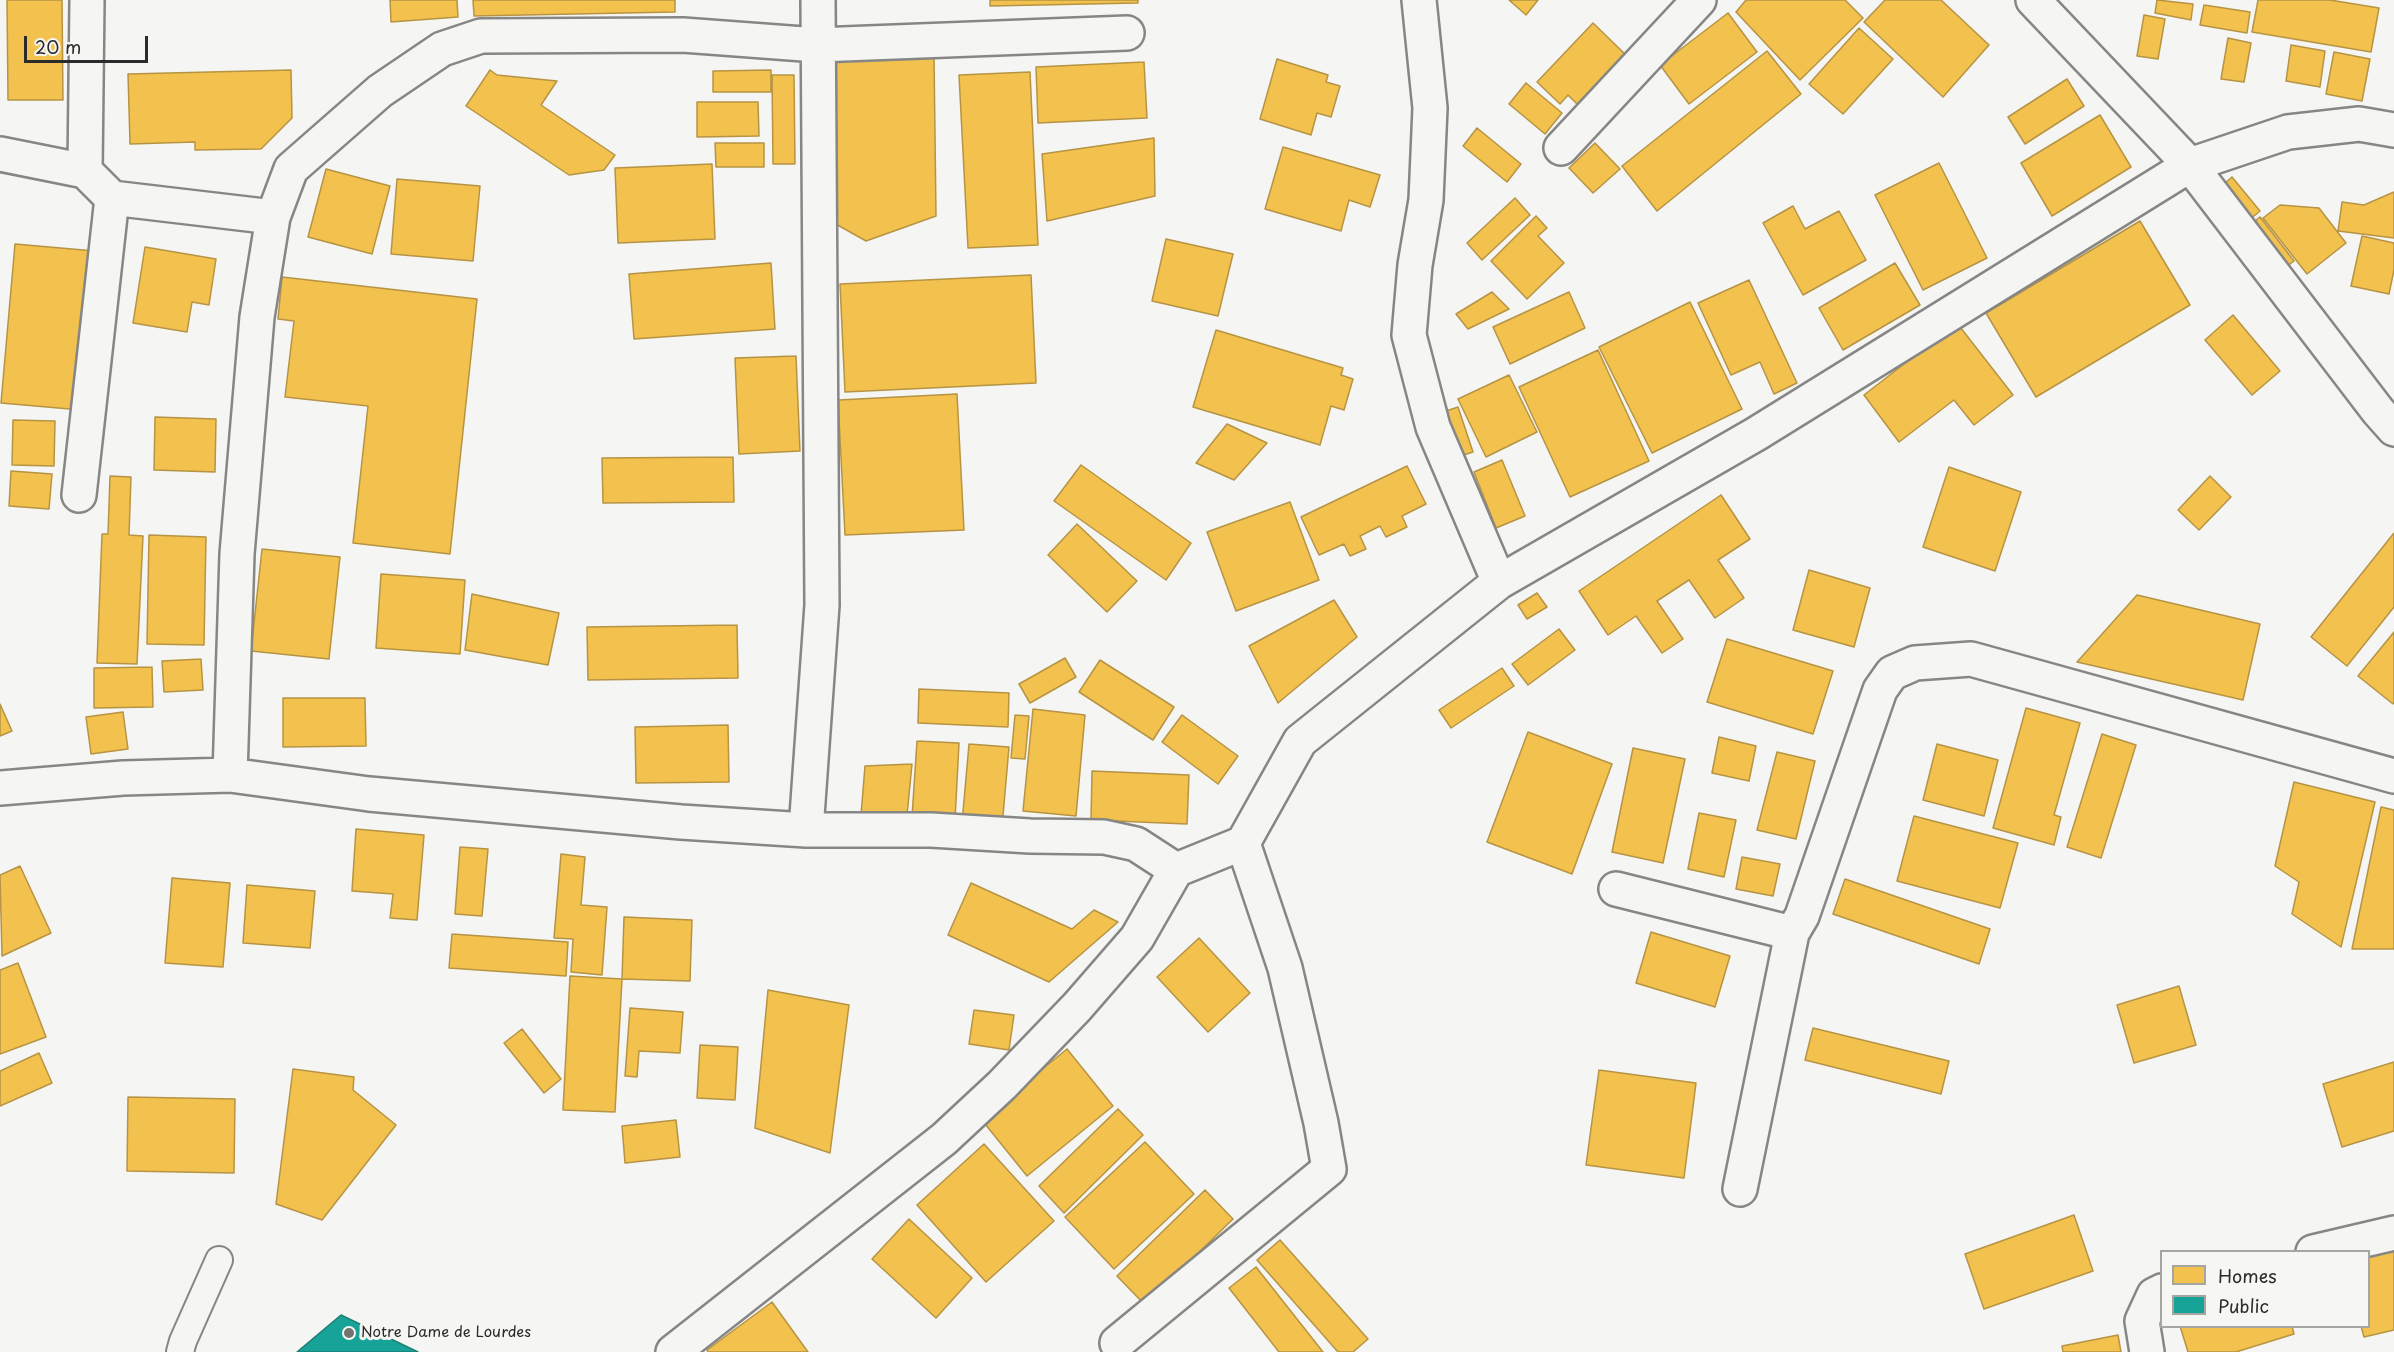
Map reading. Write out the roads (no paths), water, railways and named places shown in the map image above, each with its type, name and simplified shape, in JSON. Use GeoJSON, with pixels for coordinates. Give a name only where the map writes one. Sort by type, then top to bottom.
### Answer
{"type":"FeatureCollection","features":[{"type":"Feature","properties":{"kind":"street"},"geometry":{"type":"LineString","coordinates":[[85,171],[87,0]]}},
{"type":"Feature","properties":{"kind":"street"},"geometry":{"type":"LineString","coordinates":[[806,830],[822,605],[818,0]]}},
{"type":"Feature","properties":{"kind":"street"},"geometry":{"type":"LineString","coordinates":[[1419,0],[1430,108],[1426,200],[1415,266],[1409,335],[1433,427],[1499,582]]}},
{"type":"Feature","properties":{"kind":"street"},"geometry":{"type":"LineString","coordinates":[[1561,148],[1699,0]]}},
{"type":"Feature","properties":{"kind":"street"},"geometry":{"type":"LineString","coordinates":[[2033,0],[2190,165],[2394,429]]}},
{"type":"Feature","properties":{"kind":"street"},"geometry":{"type":"LineString","coordinates":[[230,776],[237,554],[257,317],[273,217],[291,169],[380,91],[442,49],[481,36],[682,35],[817,45],[1127,33]]}},
{"type":"Feature","properties":{"kind":"street"},"geometry":{"type":"LineString","coordinates":[[673,1352],[944,1138],[1002,1085],[1077,1007],[1137,938],[1176,870],[1243,843],[1300,741],[1499,582],[1766,428],[2190,165],[2288,132],[2359,124],[2394,130]]}},
{"type":"Feature","properties":{"kind":"street"},"geometry":{"type":"LineString","coordinates":[[0,154],[85,171],[112,198],[273,217]]}},
{"type":"Feature","properties":{"kind":"street"},"geometry":{"type":"LineString","coordinates":[[79,495],[112,198]]}},
{"type":"Feature","properties":{"kind":"street"},"geometry":{"type":"LineString","coordinates":[[1740,1189],[1792,933],[1802,916],[1880,690],[1892,673],[1915,663],[1971,659],[2394,776]]}},
{"type":"Feature","properties":{"kind":"street"},"geometry":{"type":"LineString","coordinates":[[0,788],[123,778],[230,776],[369,794],[681,822],[806,830],[931,830],[1030,836],[1104,837],[1136,844],[1176,870]]}},
{"type":"Feature","properties":{"kind":"street"},"geometry":{"type":"LineString","coordinates":[[1117,1343],[1329,1168],[1321,1123],[1285,968],[1243,843]]}},
{"type":"Feature","properties":{"kind":"street"},"geometry":{"type":"LineString","coordinates":[[1616,889],[1792,933]]}},
{"type":"Feature","properties":{"kind":"street"},"geometry":{"type":"LineString","coordinates":[[2318,1250],[2394,1233]]}},
{"type":"Feature","properties":{"kind":"street"},"geometry":{"type":"LineString","coordinates":[[2147,1352],[2142,1321],[2154,1295],[2160,1293]]}},
{"type":"Feature","properties":{"kind":"lane"},"geometry":{"type":"LineString","coordinates":[[180,1352],[219,1260]]}},
{"type":"Feature","properties":{"kind":"place","name":"Notre Dame de Lourdes"},"geometry":{"type":"Point","coordinates":[349,1333]}}]}
